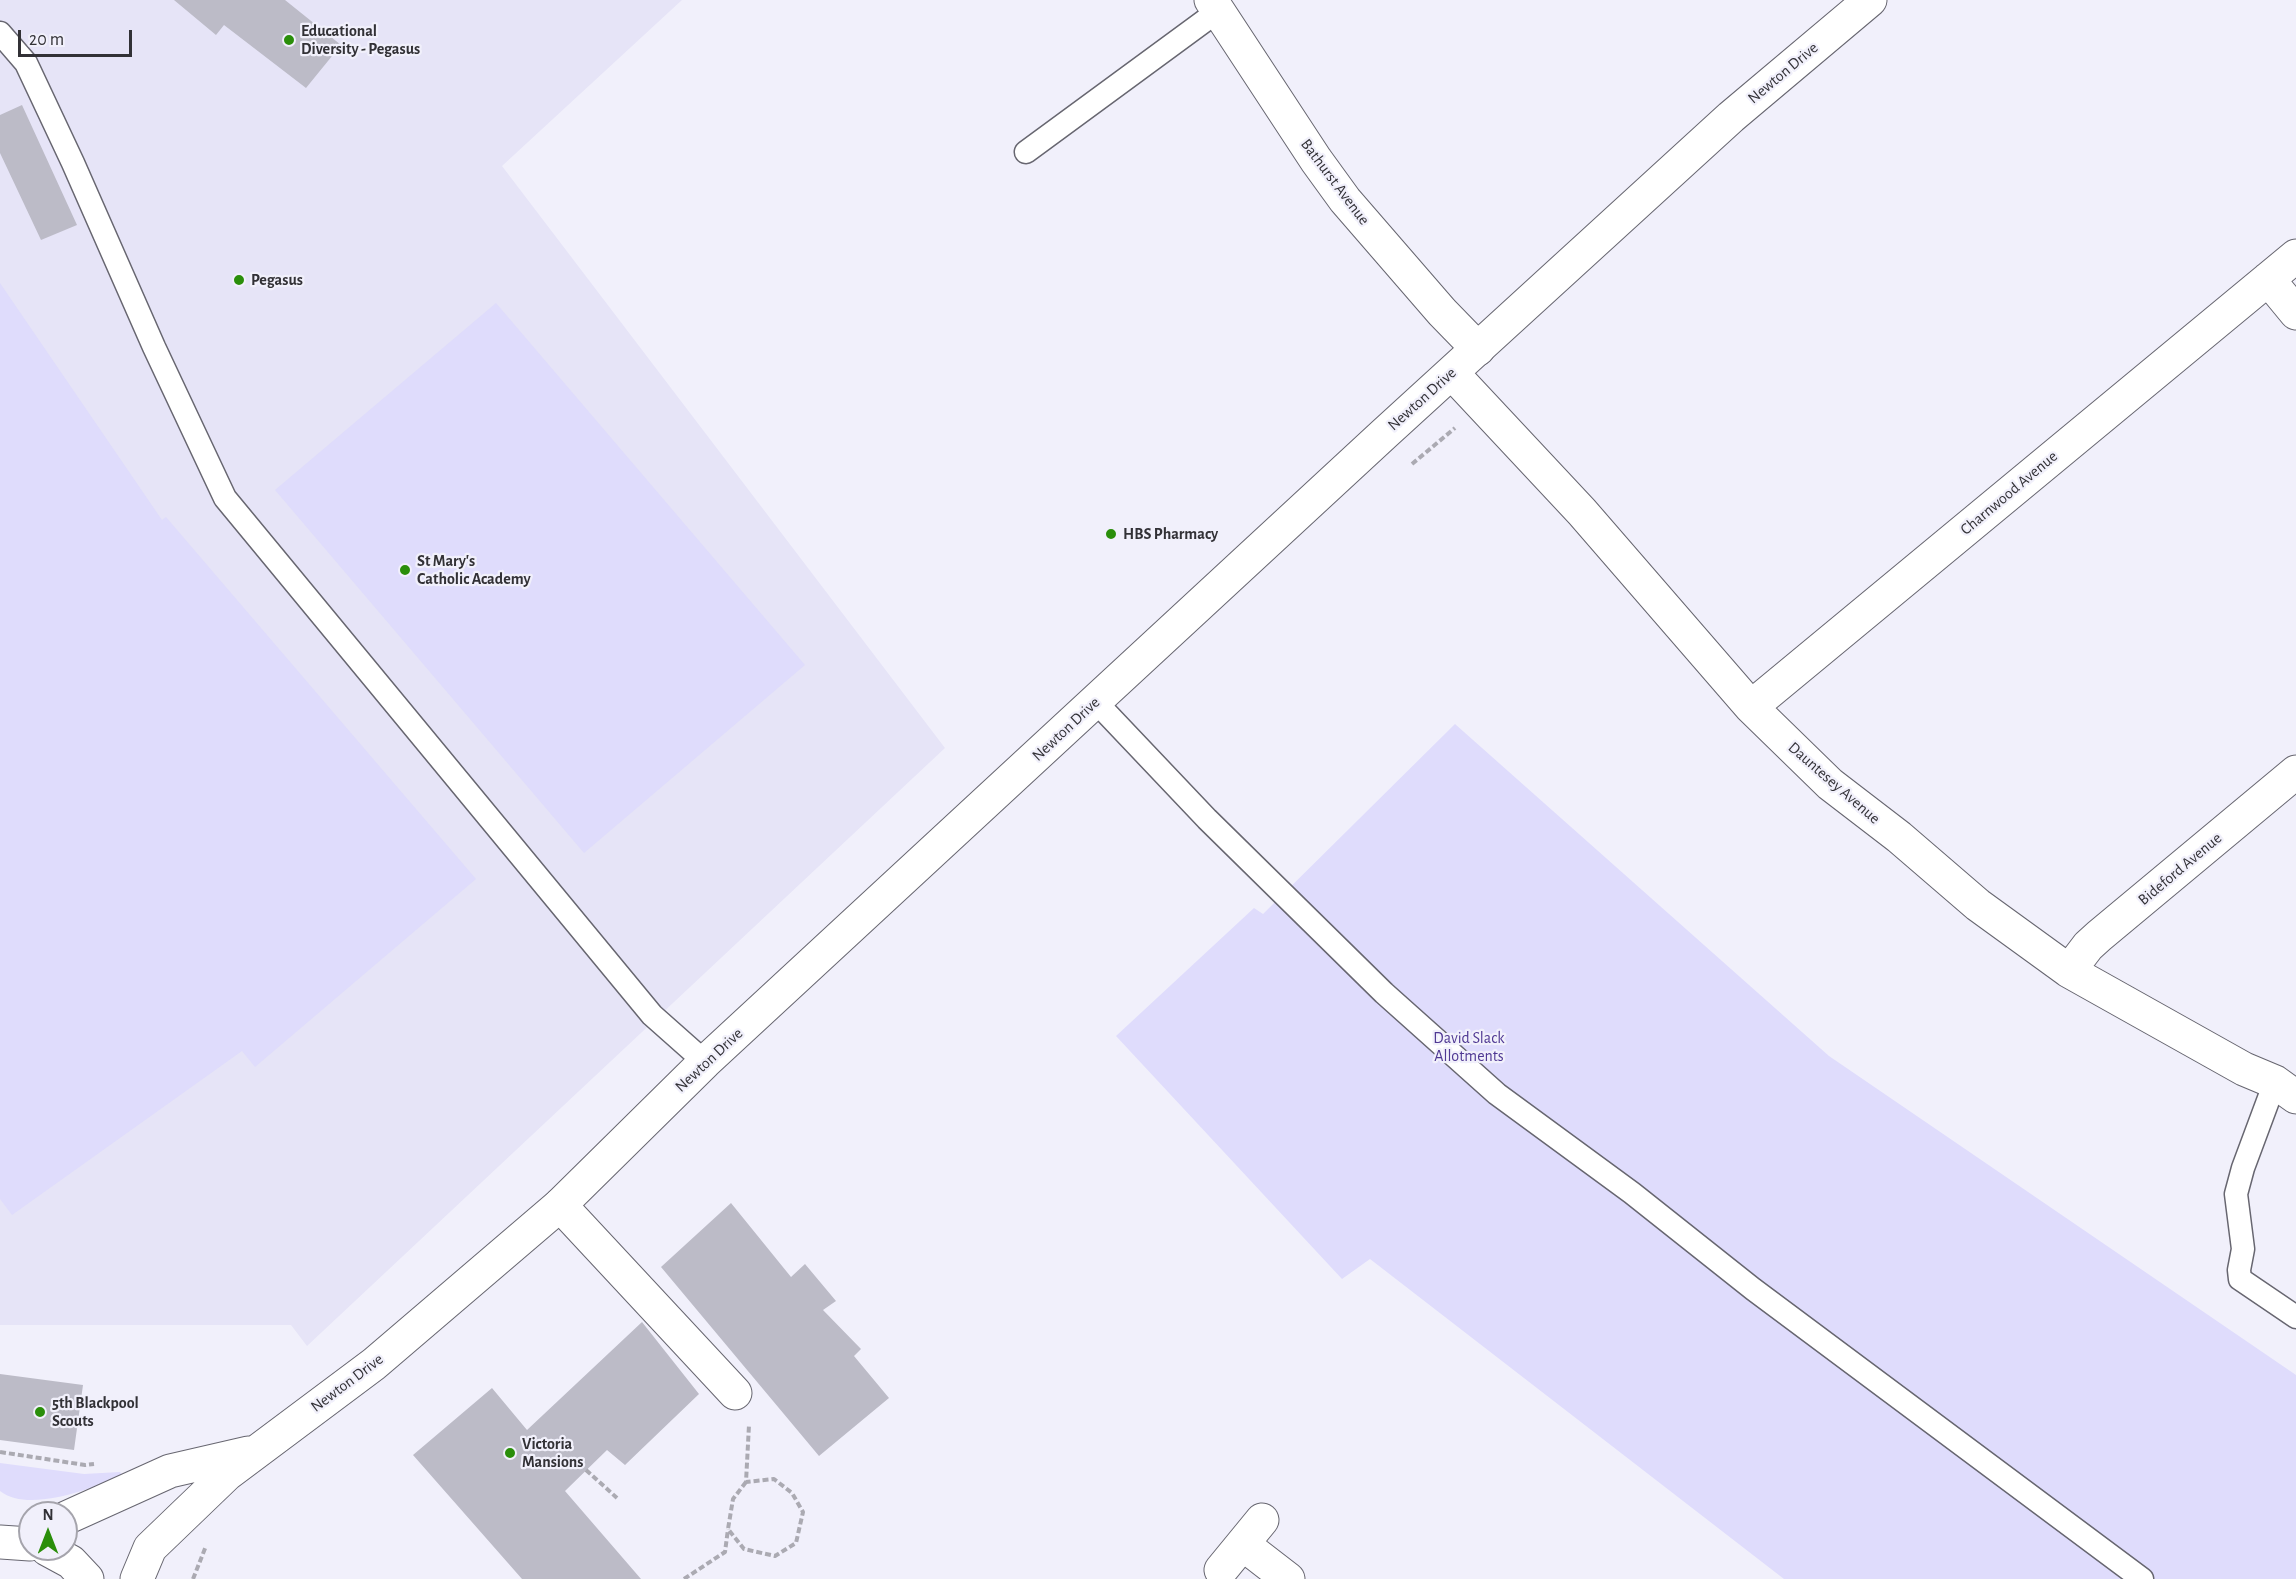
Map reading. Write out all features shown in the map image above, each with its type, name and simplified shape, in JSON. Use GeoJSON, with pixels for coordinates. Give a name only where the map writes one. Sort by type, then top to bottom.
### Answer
{"type":"FeatureCollection","features":[{"type":"Feature","properties":{"kind":"street","name":"Newton Drive"},"geometry":{"type":"LineString","coordinates":[[137,1579],[150,1548],[227,1474],[374,1364],[560,1205],[705,1062],[1384,434],[1731,117],[1870,0]]}},
{"type":"Feature","properties":{"kind":"street","name":"Bathurst Avenue"},"geometry":{"type":"LineString","coordinates":[[1214,6],[1345,200],[1478,350]]}},
{"type":"Feature","properties":{"kind":"street","name":"Charnwood Avenue"},"geometry":{"type":"LineString","coordinates":[[1751,707],[2296,256]]}},
{"type":"Feature","properties":{"kind":"street"},"geometry":{"type":"LineString","coordinates":[[2268,279],[2296,312]]}},
{"type":"Feature","properties":{"kind":"street","name":"Dauntesey Avenue"},"geometry":{"type":"LineString","coordinates":[[1452,373],[1582,512],[1751,707],[1830,784],[1899,837],[1978,905],[2068,971],[2286,1090]]}},
{"type":"Feature","properties":{"kind":"street","name":"Bideford Avenue"},"geometry":{"type":"LineString","coordinates":[[2068,971],[2099,936],[2296,772]]}},
{"type":"Feature","properties":{"kind":"street"},"geometry":{"type":"LineString","coordinates":[[560,1205],[742,1406]]}},
{"type":"Feature","properties":{"kind":"street","name":"Newton Drive"},"geometry":{"type":"LineString","coordinates":[[78,1513],[170,1471],[256,1451]]}},
{"type":"Feature","properties":{"kind":"street"},"geometry":{"type":"LineString","coordinates":[[1221,1570],[1253,1532],[1288,1579]]}},
{"type":"Feature","properties":{"kind":"street"},"geometry":{"type":"LineString","coordinates":[[69,1561],[87,1579]]}},
{"type":"Feature","properties":{"kind":"lane"},"geometry":{"type":"LineString","coordinates":[[1026,152],[1214,6]]}},
{"type":"Feature","properties":{"kind":"lane"},"geometry":{"type":"LineString","coordinates":[[0,33],[26,63],[225,498],[652,1015],[705,1062]]}},
{"type":"Feature","properties":{"kind":"lane"},"geometry":{"type":"LineString","coordinates":[[1096,702],[1206,819],[1384,993],[1497,1094],[1632,1193],[1752,1289],[2142,1579]]}},
{"type":"Feature","properties":{"kind":"lane"},"geometry":{"type":"LineString","coordinates":[[2286,1090],[2243,1168],[2236,1194],[2243,1249],[2239,1270],[2240,1279],[2296,1317]]}},
{"type":"Feature","properties":{"kind":"path"},"geometry":{"type":"LineString","coordinates":[[684,1579],[724,1552],[733,1499],[746,1482],[742,1406]]}},
{"type":"Feature","properties":{"kind":"path"},"geometry":{"type":"LineString","coordinates":[[586,1470],[617,1498]]}},
{"type":"Feature","properties":{"kind":"path"},"geometry":{"type":"LineString","coordinates":[[728,1529],[744,1549],[775,1556],[796,1543],[803,1512],[792,1493],[774,1479],[746,1482]]}},
{"type":"Feature","properties":{"kind":"shaded area","name":"St Mary's Catholic Academy"},"geometry":{"type":"Polygon","coordinates":[[[0,0],[682,0],[502,166],[945,748],[307,1346],[291,1325],[0,1325],[0,0]]]}},
{"type":"Feature","properties":{"kind":"green space"},"geometry":{"type":"Polygon","coordinates":[[[0,283],[162,520],[166,517],[476,879],[255,1067],[242,1051],[12,1215],[0,1199],[0,283]]]}},
{"type":"Feature","properties":{"kind":"green space"},"geometry":{"type":"Polygon","coordinates":[[[496,303],[805,665],[584,853],[275,490],[496,303]]]}},
{"type":"Feature","properties":{"kind":"green space","name":"David Slack Allotments"},"geometry":{"type":"Polygon","coordinates":[[[1455,724],[1829,1056],[2296,1375],[2296,1579],[1784,1579],[1370,1259],[1342,1279],[1116,1036],[1254,908],[1263,914],[1455,724]]]}},
{"type":"Feature","properties":{"kind":"green space"},"geometry":{"type":"Polygon","coordinates":[[[0,1463],[84,1474],[120,1472],[124,1477],[78,1492],[27,1500],[0,1491],[0,1463]]]}},
{"type":"Feature","properties":{"kind":"building","name":"Educational Diversity - Pegasus"},"geometry":{"type":"Polygon","coordinates":[[[174,0],[285,0],[341,45],[306,88],[224,25],[216,35],[174,0]]]}},
{"type":"Feature","properties":{"kind":"building"},"geometry":{"type":"Polygon","coordinates":[[[22,105],[77,225],[41,240],[0,153],[0,115],[22,105]]]}},
{"type":"Feature","properties":{"kind":"building"},"geometry":{"type":"Polygon","coordinates":[[[731,1203],[791,1277],[805,1264],[836,1301],[823,1310],[861,1349],[854,1356],[889,1398],[819,1456],[661,1267],[731,1203]]]}},
{"type":"Feature","properties":{"kind":"building","name":"Victoria Mansions"},"geometry":{"type":"Polygon","coordinates":[[[642,1322],[699,1394],[625,1465],[607,1450],[565,1491],[641,1579],[522,1579],[413,1455],[492,1388],[527,1430],[642,1322]]]}},
{"type":"Feature","properties":{"kind":"building","name":"5th Blackpool Scouts"},"geometry":{"type":"Polygon","coordinates":[[[0,1374],[83,1385],[74,1450],[0,1440],[0,1374]]]}},
{"type":"Feature","properties":{"kind":"place","name":"Educational Diversity - Pegasus"},"geometry":{"type":"Point","coordinates":[289,40]}},
{"type":"Feature","properties":{"kind":"place","name":"Pegasus"},"geometry":{"type":"Point","coordinates":[239,280]}},
{"type":"Feature","properties":{"kind":"place","name":"HBS Pharmacy"},"geometry":{"type":"Point","coordinates":[1111,534]}},
{"type":"Feature","properties":{"kind":"place","name":"St Mary's Catholic Academy"},"geometry":{"type":"Point","coordinates":[405,570]}},
{"type":"Feature","properties":{"kind":"place","name":"5th Blackpool Scouts"},"geometry":{"type":"Point","coordinates":[40,1412]}},
{"type":"Feature","properties":{"kind":"place","name":"Victoria Mansions"},"geometry":{"type":"Point","coordinates":[510,1453]}}]}
